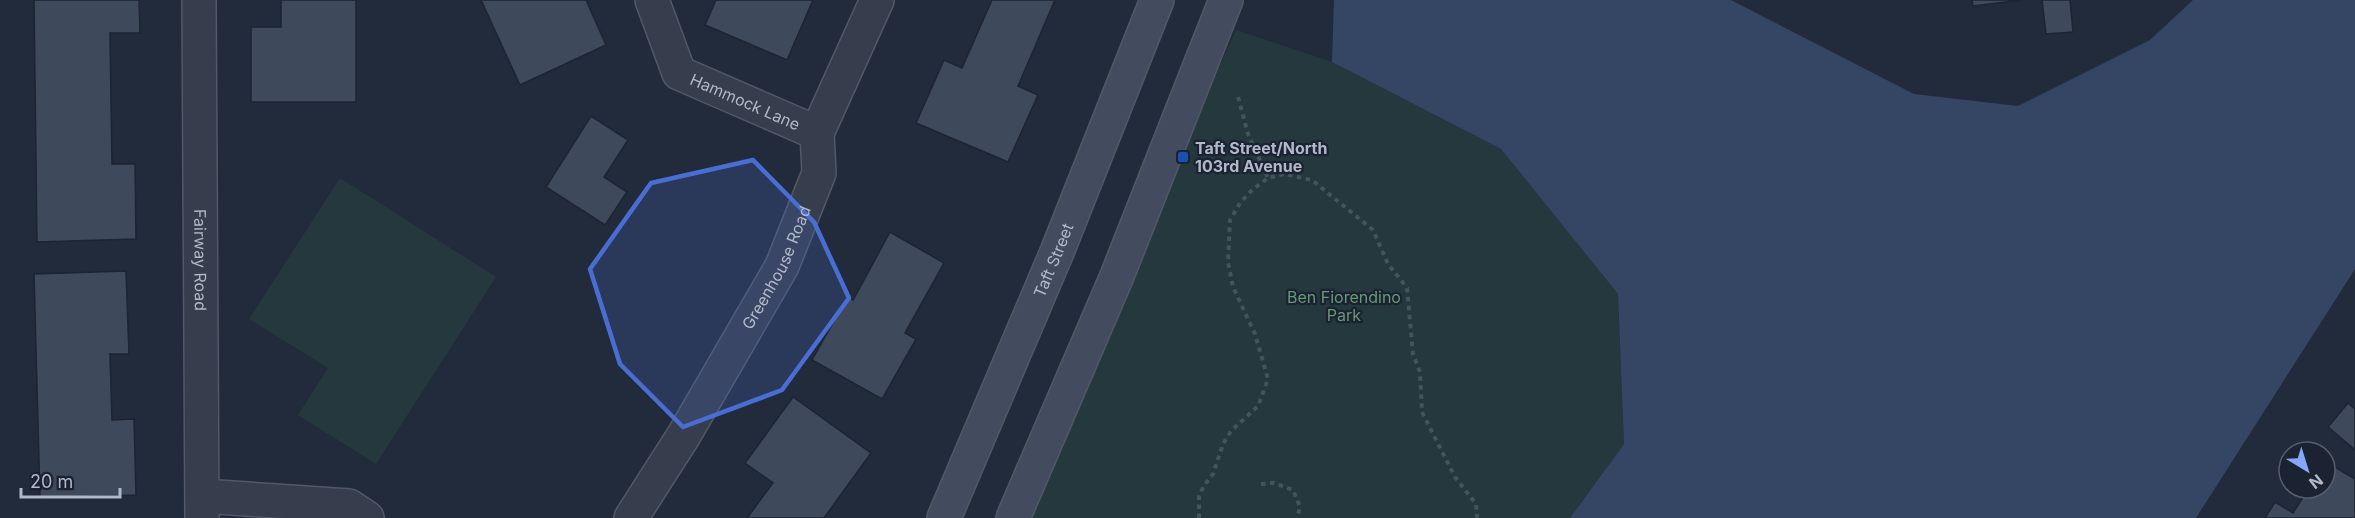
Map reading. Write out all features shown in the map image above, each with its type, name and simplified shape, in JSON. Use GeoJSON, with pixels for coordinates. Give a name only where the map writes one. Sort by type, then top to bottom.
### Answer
{"type":"FeatureCollection","features":[{"type":"Feature","properties":{"kind":"street","name":"Fairway Road"},"geometry":{"type":"LineString","coordinates":[[199,0],[202,507]]}},
{"type":"Feature","properties":{"kind":"street","name":"Hammock Lane"},"geometry":{"type":"LineString","coordinates":[[651,0],[679,73],[818,133]]}},
{"type":"Feature","properties":{"kind":"street","name":"Greenhouse Road"},"geometry":{"type":"LineString","coordinates":[[631,518],[684,435],[782,266],[819,173],[818,133],[877,0]]}},
{"type":"Feature","properties":{"kind":"street","name":"Taft Street"},"geometry":{"type":"LineString","coordinates":[[944,518],[1057,252],[1157,0]]}},
{"type":"Feature","properties":{"kind":"street"},"geometry":{"type":"LineString","coordinates":[[1013,518],[1116,276],[1226,0]]}},
{"type":"Feature","properties":{"kind":"street"},"geometry":{"type":"LineString","coordinates":[[202,507],[349,506],[367,518]]}},
{"type":"Feature","properties":{"kind":"path"},"geometry":{"type":"LineString","coordinates":[[1238,97],[1248,134],[1268,178]]}},
{"type":"Feature","properties":{"kind":"path"},"geometry":{"type":"LineString","coordinates":[[1199,518],[1199,497],[1213,474],[1223,444],[1232,431],[1258,406],[1268,380],[1255,334],[1233,286],[1228,262],[1230,220],[1240,203],[1268,178],[1284,174],[1312,180],[1373,230],[1388,264],[1407,288],[1413,354],[1420,372],[1422,412],[1455,477],[1476,504],[1477,518]]}},
{"type":"Feature","properties":{"kind":"path"},"geometry":{"type":"LineString","coordinates":[[1261,484],[1274,483],[1293,490],[1300,507],[1297,518]]}},
{"type":"Feature","properties":{"kind":"highlighted area"},"geometry":{"type":"Polygon","coordinates":[[[753,160],[814,222],[849,298],[782,390],[683,427],[620,364],[590,269],[651,183],[753,160]]]}},
{"type":"Feature","properties":{"kind":"green space","name":"Ben Fiorendino Park"},"geometry":{"type":"Polygon","coordinates":[[[1236,30],[1332,62],[1501,149],[1618,294],[1624,444],[1570,518],[1014,518],[1236,30]]]}},
{"type":"Feature","properties":{"kind":"green space"},"geometry":{"type":"Polygon","coordinates":[[[340,178],[496,277],[376,464],[298,415],[328,368],[249,319],[340,178]]]}},
{"type":"Feature","properties":{"kind":"water"},"geometry":{"type":"Polygon","coordinates":[[[1334,0],[1731,0],[1914,94],[2018,106],[2150,40],[2193,0],[2355,0],[2355,269],[2196,518],[1570,518],[1624,444],[1618,294],[1501,149],[1332,62],[1334,0]]]}},
{"type":"Feature","properties":{"kind":"building"},"geometry":{"type":"Polygon","coordinates":[[[34,0],[139,0],[140,33],[110,33],[112,164],[135,164],[136,239],[37,242],[34,0]]]}},
{"type":"Feature","properties":{"kind":"building"},"geometry":{"type":"Polygon","coordinates":[[[281,0],[356,0],[356,102],[251,102],[251,27],[281,27],[281,0]]]}},
{"type":"Feature","properties":{"kind":"building"},"geometry":{"type":"Polygon","coordinates":[[[481,0],[586,0],[606,45],[520,85],[481,0]]]}},
{"type":"Feature","properties":{"kind":"building"},"geometry":{"type":"Polygon","coordinates":[[[716,0],[813,0],[787,60],[705,25],[716,0]]]}},
{"type":"Feature","properties":{"kind":"building"},"geometry":{"type":"Polygon","coordinates":[[[992,0],[1055,0],[1018,86],[1038,95],[1008,162],[916,123],[944,60],[962,68],[992,0]]]}},
{"type":"Feature","properties":{"kind":"building"},"geometry":{"type":"Polygon","coordinates":[[[1972,0],[2022,0],[1973,6],[1972,0]]]}},
{"type":"Feature","properties":{"kind":"building"},"geometry":{"type":"Polygon","coordinates":[[[2042,0],[2070,0],[2073,32],[2046,34],[2042,0]]]}},
{"type":"Feature","properties":{"kind":"building"},"geometry":{"type":"Polygon","coordinates":[[[591,116],[628,140],[604,177],[627,192],[605,225],[546,187],[591,116]]]}},
{"type":"Feature","properties":{"kind":"building"},"geometry":{"type":"Polygon","coordinates":[[[890,232],[944,263],[905,333],[916,339],[882,399],[812,360],[848,296],[853,300],[890,232]]]}},
{"type":"Feature","properties":{"kind":"building"},"geometry":{"type":"Polygon","coordinates":[[[126,271],[129,354],[110,354],[112,420],[134,419],[136,495],[40,498],[34,274],[126,271]]]}},
{"type":"Feature","properties":{"kind":"building"},"geometry":{"type":"Polygon","coordinates":[[[793,397],[871,453],[824,518],[747,518],[773,483],[745,463],[793,397]]]}},
{"type":"Feature","properties":{"kind":"building"},"geometry":{"type":"Polygon","coordinates":[[[2348,403],[2355,409],[2355,450],[2328,427],[2348,403]]]}},
{"type":"Feature","properties":{"kind":"building"},"geometry":{"type":"Polygon","coordinates":[[[2337,468],[2355,479],[2355,518],[2265,518],[2275,502],[2293,513],[2301,500],[2337,500],[2337,468]]]}},
{"type":"Feature","properties":{"kind":"place","name":"Taft Street/North 103rd Avenue"},"geometry":{"type":"Point","coordinates":[1183,157]}}]}
